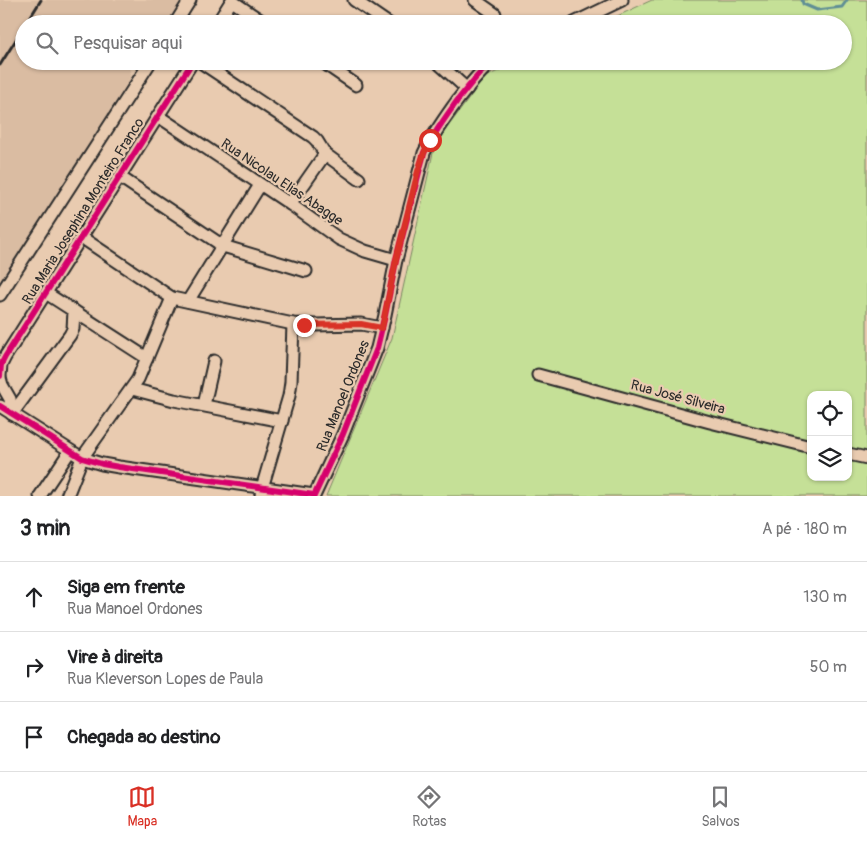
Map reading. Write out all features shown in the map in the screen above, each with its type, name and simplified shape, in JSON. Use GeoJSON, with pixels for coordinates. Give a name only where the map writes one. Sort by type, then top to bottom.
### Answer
{"type":"FeatureCollection","features":[{"type":"Feature","properties":{"kind":"street"},"geometry":{"type":"LineString","coordinates":[[181,15],[190,0]]}},
{"type":"Feature","properties":{"kind":"street"},"geometry":{"type":"LineString","coordinates":[[223,15],[232,0],[253,15]]}},
{"type":"Feature","properties":{"kind":"street"},"geometry":{"type":"LineString","coordinates":[[354,0],[376,15]]}},
{"type":"Feature","properties":{"kind":"street"},"geometry":{"type":"LineString","coordinates":[[475,0],[496,15]]}},
{"type":"Feature","properties":{"kind":"street"},"geometry":{"type":"LineString","coordinates":[[591,15],[622,0]]}},
{"type":"Feature","properties":{"kind":"street"},"geometry":{"type":"LineString","coordinates":[[0,295],[146,70]]}},
{"type":"Feature","properties":{"kind":"street","name":"Rua Maria Josephina Monteiro Franco"},"geometry":{"type":"LineString","coordinates":[[12,414],[10,399],[0,377],[5,357],[187,70]]}},
{"type":"Feature","properties":{"kind":"street"},"geometry":{"type":"LineString","coordinates":[[213,70],[313,137],[325,154],[359,179]]}},
{"type":"Feature","properties":{"kind":"street"},"geometry":{"type":"LineString","coordinates":[[334,70],[356,85]]}},
{"type":"Feature","properties":{"kind":"street"},"geometry":{"type":"LineString","coordinates":[[446,70],[467,89]]}},
{"type":"Feature","properties":{"kind":"street","name":"Rua Manoel Ordones"},"geometry":{"type":"LineString","coordinates":[[314,495],[343,434],[368,371],[382,328],[396,260],[424,153],[437,129],[482,70]]}},
{"type":"Feature","properties":{"kind":"street","name":"Rua Nicolau Elias Abagge"},"geometry":{"type":"LineString","coordinates":[[158,116],[290,204],[327,232],[350,245],[396,260]]}},
{"type":"Feature","properties":{"kind":"street"},"geometry":{"type":"LineString","coordinates":[[290,204],[325,154]]}},
{"type":"Feature","properties":{"kind":"street"},"geometry":{"type":"LineString","coordinates":[[120,177],[223,246],[306,271]]}},
{"type":"Feature","properties":{"kind":"street"},"geometry":{"type":"LineString","coordinates":[[188,301],[260,185]]}},
{"type":"Feature","properties":{"kind":"street"},"geometry":{"type":"LineString","coordinates":[[81,238],[172,298],[293,324],[361,324],[382,328]]}},
{"type":"Feature","properties":{"kind":"street"},"geometry":{"type":"LineString","coordinates":[[46,293],[147,358]]}},
{"type":"Feature","properties":{"kind":"street"},"geometry":{"type":"LineString","coordinates":[[67,496],[82,458],[138,379],[172,298]]}},
{"type":"Feature","properties":{"kind":"street"},"geometry":{"type":"LineString","coordinates":[[12,414],[70,334],[73,329],[74,311]]}},
{"type":"Feature","properties":{"kind":"street"},"geometry":{"type":"LineString","coordinates":[[261,492],[289,396],[293,324]]}},
{"type":"Feature","properties":{"kind":"street"},"geometry":{"type":"LineString","coordinates":[[204,405],[214,361]]}},
{"type":"Feature","properties":{"kind":"street","name":"Rua José Silveira"},"geometry":{"type":"LineString","coordinates":[[538,374],[710,422],[807,446]]}},
{"type":"Feature","properties":{"kind":"street"},"geometry":{"type":"LineString","coordinates":[[132,389],[174,400],[282,421]]}},
{"type":"Feature","properties":{"kind":"street"},"geometry":{"type":"LineString","coordinates":[[0,406],[82,458],[102,464],[261,492],[314,495]]}},
{"type":"Feature","properties":{"kind":"street"},"geometry":{"type":"LineString","coordinates":[[40,496],[70,451]]}},
{"type":"Feature","properties":{"kind":"street"},"geometry":{"type":"LineString","coordinates":[[852,455],[867,458]]}},
{"type":"Feature","properties":{"kind":"shaded area"},"geometry":{"type":"Polygon","coordinates":[[[0,0],[181,0],[172,15],[15,15],[15,70],[130,70],[131,77],[0,285],[0,0]]]}},
{"type":"Feature","properties":{"kind":"green space"},"geometry":{"type":"Polygon","coordinates":[[[652,0],[867,0],[867,496],[326,496],[392,338],[435,144],[485,77],[500,70],[852,70],[852,15],[620,15],[652,0]]]}},
{"type":"Feature","properties":{"kind":"waterway"},"geometry":{"type":"LineString","coordinates":[[802,0],[803,4],[817,10],[842,7],[847,0]]}},
{"type":"Feature","properties":{"kind":"railway"},"geometry":{"type":"LineString","coordinates":[[32,15],[41,0]]}},
{"type":"Feature","properties":{"kind":"railway"},"geometry":{"type":"LineString","coordinates":[[0,65],[15,41]]}},
{"type":"Feature","properties":{"kind":"cycle path"},"geometry":{"type":"LineString","coordinates":[[0,376],[1,365],[5,357],[187,70]]}},
{"type":"Feature","properties":{"kind":"cycle path"},"geometry":{"type":"LineString","coordinates":[[314,496],[343,434],[377,348],[396,260],[424,153],[457,101],[483,70]]}},
{"type":"Feature","properties":{"kind":"cycle path"},"geometry":{"type":"LineString","coordinates":[[0,406],[82,458],[102,464],[314,495]]}},
{"type":"Feature","properties":{"kind":"route"},"geometry":{"type":"LineString","coordinates":[[304,325],[361,324],[382,328],[396,260],[418,171],[430,140]]}}]}
